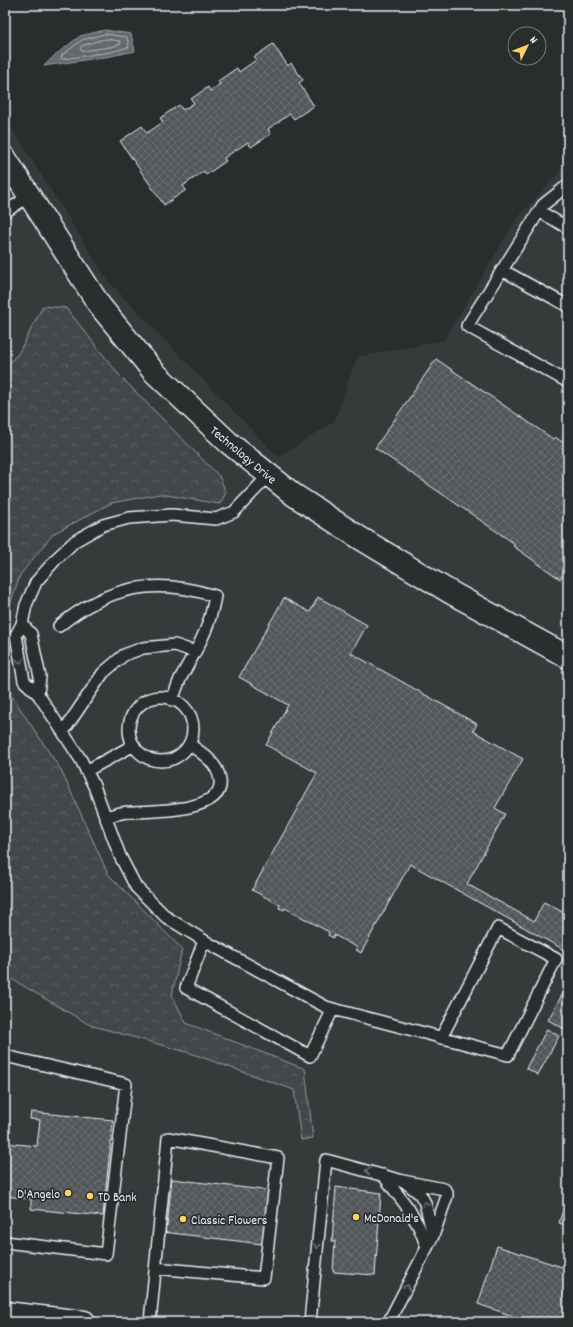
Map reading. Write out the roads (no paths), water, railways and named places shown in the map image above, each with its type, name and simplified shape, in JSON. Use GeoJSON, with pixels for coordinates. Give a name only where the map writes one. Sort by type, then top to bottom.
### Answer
{"type":"FeatureCollection","features":[{"type":"Feature","properties":{"kind":"street","name":"Technology Drive"},"geometry":{"type":"LineString","coordinates":[[5,158],[100,306],[154,372],[229,443],[294,495],[360,538],[450,592],[566,653]]}},
{"type":"Feature","properties":{"kind":"street"},"geometry":{"type":"LineString","coordinates":[[5,1313],[38,1320],[84,1322]]}},
{"type":"Feature","properties":{"kind":"lane"},"geometry":{"type":"LineString","coordinates":[[568,185],[543,205],[467,326],[568,382]]}},
{"type":"Feature","properties":{"kind":"lane"},"geometry":{"type":"LineString","coordinates":[[5,212],[29,196]]}},
{"type":"Feature","properties":{"kind":"lane"},"geometry":{"type":"LineString","coordinates":[[539,211],[568,228]]}},
{"type":"Feature","properties":{"kind":"lane"},"geometry":{"type":"LineString","coordinates":[[502,270],[568,306]]}},
{"type":"Feature","properties":{"kind":"lane"},"geometry":{"type":"LineString","coordinates":[[269,475],[234,512],[216,519],[172,515],[129,518],[103,525],[75,541],[56,558],[36,582],[26,605],[22,624],[16,635],[24,681],[38,694],[86,770],[94,786],[120,856],[136,887],[166,917],[204,941],[326,1007],[333,1009],[508,1056],[556,959],[498,928],[441,1038]]}},
{"type":"Feature","properties":{"kind":"lane"},"geometry":{"type":"LineString","coordinates":[[59,626],[71,616],[89,605],[121,590],[168,586],[194,589],[215,596],[211,617],[204,635],[180,679],[172,700]]}},
{"type":"Feature","properties":{"kind":"lane"},"geometry":{"type":"LineString","coordinates":[[22,624],[31,634],[40,677],[38,694]]}},
{"type":"Feature","properties":{"kind":"lane"},"geometry":{"type":"LineString","coordinates":[[63,732],[103,672],[124,655],[143,648],[175,645],[195,652]]}},
{"type":"Feature","properties":{"kind":"lane"},"geometry":{"type":"LineString","coordinates":[[160,698],[172,700],[186,710],[191,718],[193,728],[192,738],[189,744],[181,754],[173,759],[163,761],[153,760],[144,756],[136,749],[131,741],[130,721],[141,705],[150,700],[160,698]]}},
{"type":"Feature","properties":{"kind":"lane"},"geometry":{"type":"LineString","coordinates":[[106,817],[117,813],[181,809],[197,805],[213,797],[219,790],[221,781],[218,770],[201,752],[189,744]]}},
{"type":"Feature","properties":{"kind":"lane"},"geometry":{"type":"LineString","coordinates":[[86,770],[134,745]]}},
{"type":"Feature","properties":{"kind":"lane"},"geometry":{"type":"LineString","coordinates":[[204,941],[186,988],[310,1056],[333,1009]]}},
{"type":"Feature","properties":{"kind":"lane"},"geometry":{"type":"LineString","coordinates":[[5,1056],[126,1084],[106,1254],[5,1242],[5,1247]]}},
{"type":"Feature","properties":{"kind":"lane"},"geometry":{"type":"LineString","coordinates":[[150,1322],[155,1268],[168,1138],[278,1158],[264,1278],[155,1268]]}},
{"type":"Feature","properties":{"kind":"lane"},"geometry":{"type":"LineString","coordinates":[[310,1322],[326,1160],[403,1181],[444,1189],[447,1192],[433,1236],[391,1317],[390,1322]]}},
{"type":"Feature","properties":{"kind":"lane"},"geometry":{"type":"LineString","coordinates":[[384,1175],[408,1208],[419,1227],[427,1247]]}},
{"type":"Feature","properties":{"kind":"lane"},"geometry":{"type":"LineString","coordinates":[[403,1181],[420,1194],[425,1203],[433,1236]]}},
{"type":"Feature","properties":{"kind":"water"},"geometry":{"type":"Polygon","coordinates":[[[105,30],[131,34],[135,51],[44,66],[54,56],[80,36],[105,30]]]}},
{"type":"Feature","properties":{"kind":"place","name":"D'Angelo"},"geometry":{"type":"Point","coordinates":[68,1193]}},
{"type":"Feature","properties":{"kind":"place","name":"TD Bank"},"geometry":{"type":"Point","coordinates":[90,1196]}},
{"type":"Feature","properties":{"kind":"place","name":"McDonald's"},"geometry":{"type":"Point","coordinates":[356,1217]}},
{"type":"Feature","properties":{"kind":"place","name":"Classic Flowers"},"geometry":{"type":"Point","coordinates":[183,1219]}}]}
